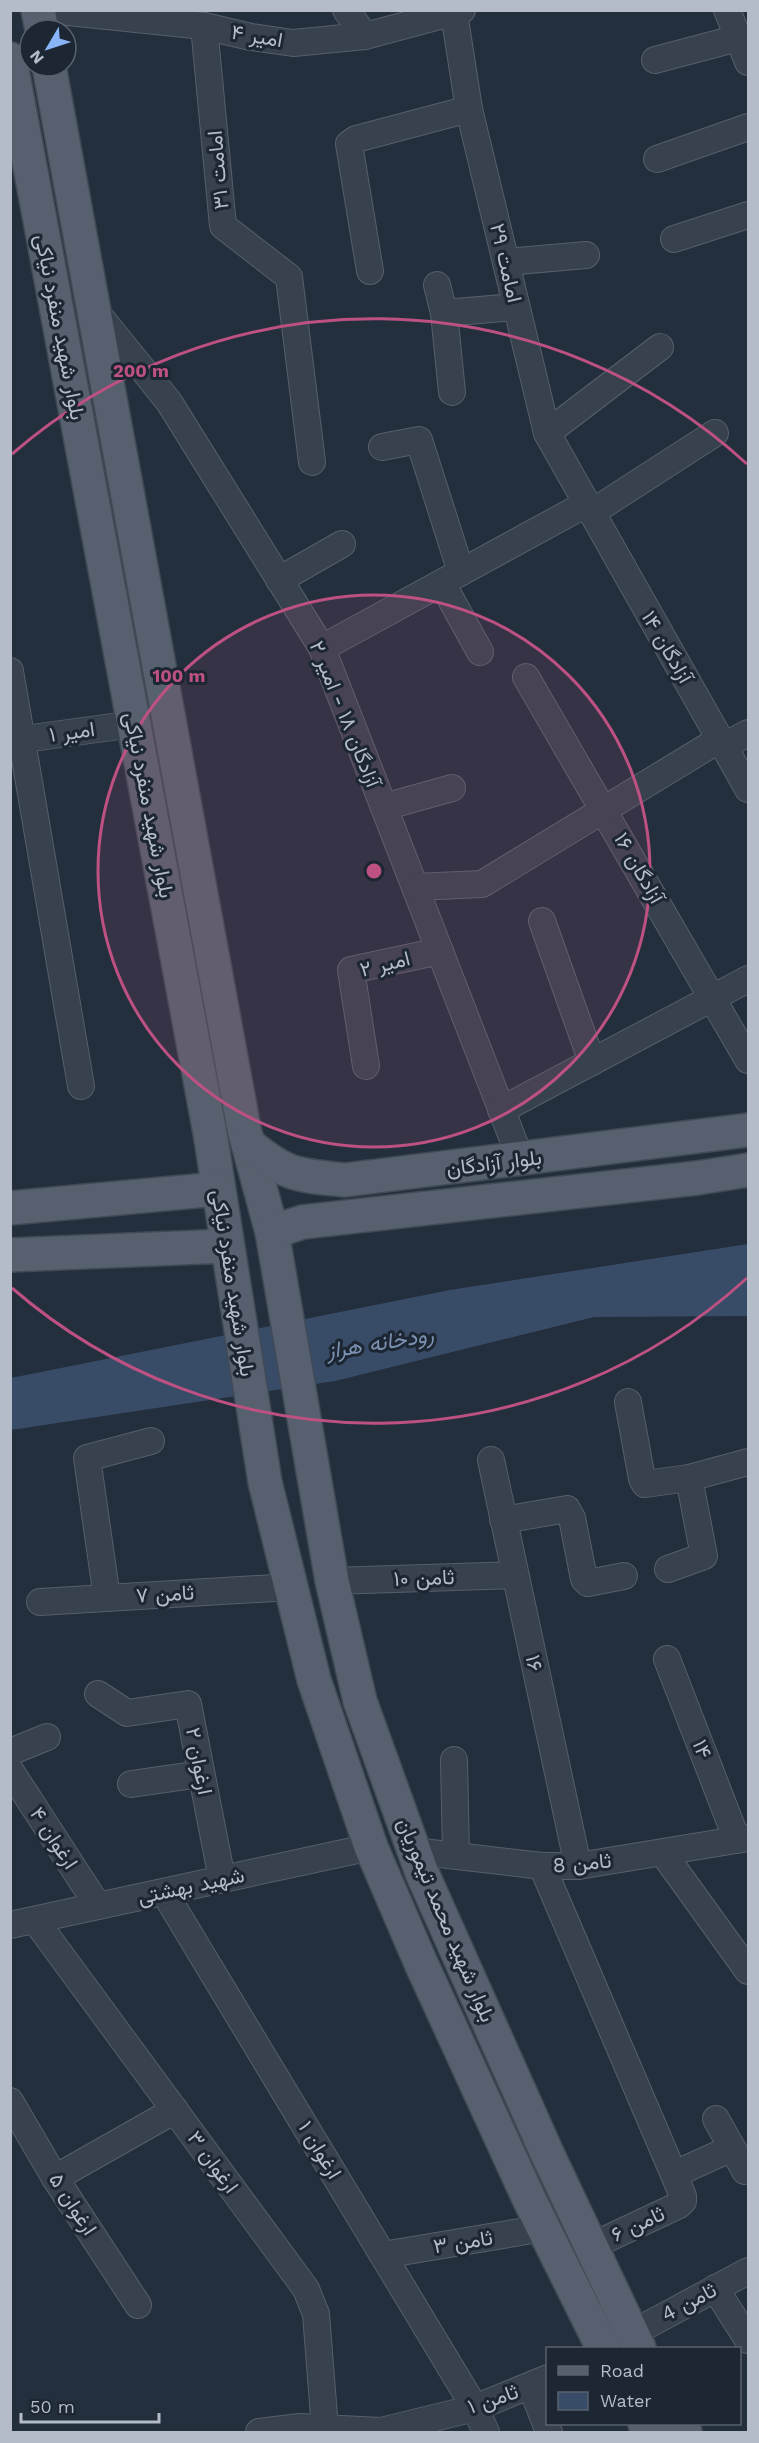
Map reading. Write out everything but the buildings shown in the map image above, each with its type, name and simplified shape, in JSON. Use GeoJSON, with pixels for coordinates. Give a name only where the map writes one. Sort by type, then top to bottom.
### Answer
{"type":"FeatureCollection","features":[{"type":"Feature","properties":{"kind":"main road","name":"بلوار شهید منفرد نیاکی"},"geometry":{"type":"LineString","coordinates":[[10,59],[19,152],[134,724],[171,922],[218,1189],[265,1482]]}},
{"type":"Feature","properties":{"kind":"main road","name":"بلوار شهید منفرد نیاکی"},"geometry":{"type":"LineString","coordinates":[[51,78],[248,1144],[272,1232],[312,1472]]}},
{"type":"Feature","properties":{"kind":"main road"},"geometry":{"type":"LineString","coordinates":[[160,863],[176,871],[183,869],[194,856]]}},
{"type":"Feature","properties":{"kind":"main road"},"geometry":{"type":"LineString","coordinates":[[171,922],[183,911],[190,910],[206,920]]}},
{"type":"Feature","properties":{"kind":"main road","name":"بلوار آزادگان"},"geometry":{"type":"LineString","coordinates":[[248,1144],[272,1163],[294,1175],[345,1180],[637,1146],[748,1130]]}},
{"type":"Feature","properties":{"kind":"main road"},"geometry":{"type":"LineString","coordinates":[[637,1146],[646,1184]]}},
{"type":"Feature","properties":{"kind":"main road","name":"بلوار آزادگان"},"geometry":{"type":"LineString","coordinates":[[272,1232],[303,1222],[646,1184],[748,1170]]}},
{"type":"Feature","properties":{"kind":"main road"},"geometry":{"type":"LineString","coordinates":[[10,1208],[218,1189]]}},
{"type":"Feature","properties":{"kind":"main road"},"geometry":{"type":"LineString","coordinates":[[10,1256],[227,1246]]}},
{"type":"Feature","properties":{"kind":"main road","name":"بلوار شهید محمد تیموریان"},"geometry":{"type":"LineString","coordinates":[[312,1472],[332,1581],[360,1701],[414,1851],[534,2125],[592,2246],[624,2344]]}},
{"type":"Feature","properties":{"kind":"main road","name":"بلوار شهید محمد تیموریان"},"geometry":{"type":"LineString","coordinates":[[265,1482],[314,1680],[370,1847],[537,2215],[624,2344]]}},
{"type":"Feature","properties":{"kind":"main road"},"geometry":{"type":"LineString","coordinates":[[291,1587],[332,1581]]}},
{"type":"Feature","properties":{"kind":"main road"},"geometry":{"type":"LineString","coordinates":[[299,1620],[340,1617]]}},
{"type":"Feature","properties":{"kind":"main road"},"geometry":{"type":"LineString","coordinates":[[502,2142],[526,2140],[534,2125]]}},
{"type":"Feature","properties":{"kind":"main road"},"geometry":{"type":"LineString","coordinates":[[537,2215],[543,2185],[554,2184],[565,2189]]}},
{"type":"Feature","properties":{"kind":"street","name":"امیر ۴"},"geometry":{"type":"LineString","coordinates":[[49,10],[204,26],[251,37],[293,43],[365,36],[458,12]]}},
{"type":"Feature","properties":{"kind":"street"},"geometry":{"type":"LineString","coordinates":[[346,10],[365,36]]}},
{"type":"Feature","properties":{"kind":"street"},"geometry":{"type":"LineString","coordinates":[[727,10],[748,62]]}},
{"type":"Feature","properties":{"kind":"street","name":"امامت ۲۹"},"geometry":{"type":"LineString","coordinates":[[458,12],[469,109],[515,307],[548,433],[588,509]]}},
{"type":"Feature","properties":{"kind":"street","name":"امامت ۳۱"},"geometry":{"type":"LineString","coordinates":[[204,26],[223,226],[290,277],[312,462]]}},
{"type":"Feature","properties":{"kind":"street"},"geometry":{"type":"LineString","coordinates":[[655,60],[738,38]]}},
{"type":"Feature","properties":{"kind":"street"},"geometry":{"type":"LineString","coordinates":[[370,271],[349,144],[356,139],[469,109]]}},
{"type":"Feature","properties":{"kind":"street"},"geometry":{"type":"LineString","coordinates":[[657,159],[748,127]]}},
{"type":"Feature","properties":{"kind":"street"},"geometry":{"type":"LineString","coordinates":[[674,239],[748,215]]}},
{"type":"Feature","properties":{"kind":"street"},"geometry":{"type":"LineString","coordinates":[[506,262],[586,255]]}},
{"type":"Feature","properties":{"kind":"street"},"geometry":{"type":"LineString","coordinates":[[437,285],[444,314],[452,392]]}},
{"type":"Feature","properties":{"kind":"street"},"geometry":{"type":"LineString","coordinates":[[444,314],[515,307]]}},
{"type":"Feature","properties":{"kind":"street","name":"آزادگان ۱۸ - امیر ۲"},"geometry":{"type":"LineString","coordinates":[[93,308],[169,402],[322,648],[521,1160]]}},
{"type":"Feature","properties":{"kind":"street"},"geometry":{"type":"LineString","coordinates":[[548,433],[660,347]]}},
{"type":"Feature","properties":{"kind":"street"},"geometry":{"type":"LineString","coordinates":[[322,648],[452,578],[588,509],[715,433]]}},
{"type":"Feature","properties":{"kind":"street"},"geometry":{"type":"LineString","coordinates":[[382,447],[419,440],[452,578],[480,652]]}},
{"type":"Feature","properties":{"kind":"street","name":"آزادگان ۱۴"},"geometry":{"type":"LineString","coordinates":[[588,509],[748,789]]}},
{"type":"Feature","properties":{"kind":"street"},"geometry":{"type":"LineString","coordinates":[[279,580],[342,544]]}},
{"type":"Feature","properties":{"kind":"street"},"geometry":{"type":"LineString","coordinates":[[10,671],[16,740],[81,1086]]}},
{"type":"Feature","properties":{"kind":"street","name":"آزادگان ۱۶"},"geometry":{"type":"LineString","coordinates":[[526,677],[605,809],[748,1060]]}},
{"type":"Feature","properties":{"kind":"street","name":"امیر ۱"},"geometry":{"type":"LineString","coordinates":[[16,740],[134,724]]}},
{"type":"Feature","properties":{"kind":"street"},"geometry":{"type":"LineString","coordinates":[[414,887],[482,884],[605,809],[722,742],[748,733]]}},
{"type":"Feature","properties":{"kind":"street"},"geometry":{"type":"LineString","coordinates":[[384,807],[452,788]]}},
{"type":"Feature","properties":{"kind":"street"},"geometry":{"type":"LineString","coordinates":[[542,921],[592,1062]]}},
{"type":"Feature","properties":{"kind":"street","name":"امیر ۲"},"geometry":{"type":"LineString","coordinates":[[366,1066],[351,970],[440,951]]}},
{"type":"Feature","properties":{"kind":"street"},"geometry":{"type":"LineString","coordinates":[[501,1110],[748,979]]}},
{"type":"Feature","properties":{"kind":"street"},"geometry":{"type":"LineString","coordinates":[[628,1402],[642,1479],[645,1484],[689,1478],[748,1462]]}},
{"type":"Feature","properties":{"kind":"street"},"geometry":{"type":"LineString","coordinates":[[107,1598],[87,1458],[151,1441]]}},
{"type":"Feature","properties":{"kind":"street","name":"۱۶"},"geometry":{"type":"LineString","coordinates":[[491,1460],[578,1866]]}},
{"type":"Feature","properties":{"kind":"street"},"geometry":{"type":"LineString","coordinates":[[668,1569],[704,1556],[689,1478]]}},
{"type":"Feature","properties":{"kind":"street"},"geometry":{"type":"LineString","coordinates":[[503,1520],[567,1509],[572,1518],[584,1579],[588,1583],[624,1576]]}},
{"type":"Feature","properties":{"kind":"street","name":"ثامن ۱۰"},"geometry":{"type":"LineString","coordinates":[[332,1581],[515,1575]]}},
{"type":"Feature","properties":{"kind":"street","name":"ثامن ۷"},"geometry":{"type":"LineString","coordinates":[[40,1602],[291,1587]]}},
{"type":"Feature","properties":{"kind":"street","name":"۱۴"},"geometry":{"type":"LineString","coordinates":[[667,1659],[743,1839]]}},
{"type":"Feature","properties":{"kind":"street","name":"ارغوان ۲"},"geometry":{"type":"LineString","coordinates":[[98,1694],[127,1713],[188,1704],[222,1879]]}},
{"type":"Feature","properties":{"kind":"street"},"geometry":{"type":"LineString","coordinates":[[10,1752],[47,1737]]}},
{"type":"Feature","properties":{"kind":"street"},"geometry":{"type":"LineString","coordinates":[[454,1760],[456,1854]]}},
{"type":"Feature","properties":{"kind":"street","name":"ارغوان ۴"},"geometry":{"type":"LineString","coordinates":[[10,1770],[98,1906]]}},
{"type":"Feature","properties":{"kind":"street"},"geometry":{"type":"LineString","coordinates":[[131,1784],[201,1774]]}},
{"type":"Feature","properties":{"kind":"street","name":"ثامن 8"},"geometry":{"type":"LineString","coordinates":[[414,1851],[456,1854],[542,1866],[578,1866],[743,1839]]}},
{"type":"Feature","properties":{"kind":"street","name":"شهید بهشتی"},"geometry":{"type":"LineString","coordinates":[[23,1922],[370,1847]]}},
{"type":"Feature","properties":{"kind":"street"},"geometry":{"type":"LineString","coordinates":[[663,1853],[748,1971]]}},
{"type":"Feature","properties":{"kind":"street"},"geometry":{"type":"LineString","coordinates":[[542,1866],[675,2174],[732,2148]]}},
{"type":"Feature","properties":{"kind":"street","name":"ارغوان ۱"},"geometry":{"type":"LineString","coordinates":[[164,1892],[475,2408],[486,2433]]}},
{"type":"Feature","properties":{"kind":"street","name":"ارغوان ۳"},"geometry":{"type":"LineString","coordinates":[[23,1922],[175,2110],[306,2289],[316,2314],[325,2430]]}},
{"type":"Feature","properties":{"kind":"street","name":"ارغوان ۵"},"geometry":{"type":"LineString","coordinates":[[10,2101],[55,2178],[138,2305]]}},
{"type":"Feature","properties":{"kind":"street"},"geometry":{"type":"LineString","coordinates":[[55,2178],[175,2110]]}},
{"type":"Feature","properties":{"kind":"street"},"geometry":{"type":"LineString","coordinates":[[716,2119],[745,2171]]}},
{"type":"Feature","properties":{"kind":"street","name":"ثامن ۶"},"geometry":{"type":"LineString","coordinates":[[592,2246],[683,2201],[675,2174]]}},
{"type":"Feature","properties":{"kind":"street","name":"ثامن ۳"},"geometry":{"type":"LineString","coordinates":[[383,2255],[537,2215]]}},
{"type":"Feature","properties":{"kind":"street","name":"ثامن 4"},"geometry":{"type":"LineString","coordinates":[[624,2344],[715,2288],[748,2271]]}},
{"type":"Feature","properties":{"kind":"street"},"geometry":{"type":"LineString","coordinates":[[715,2288],[748,2340]]}},
{"type":"Feature","properties":{"kind":"street"},"geometry":{"type":"LineString","coordinates":[[539,2382],[546,2418]]}},
{"type":"Feature","properties":{"kind":"street","name":"ثامن ۱"},"geometry":{"type":"LineString","coordinates":[[259,2433],[300,2427],[382,2432],[475,2408],[539,2382]]}},
{"type":"Feature","properties":{"kind":"water","name":"رودخانه هراز"},"geometry":{"type":"Polygon","coordinates":[[[748,1244],[748,1316],[594,1317],[335,1381],[11,1430],[11,1378],[450,1290],[748,1244]]]}}]}
